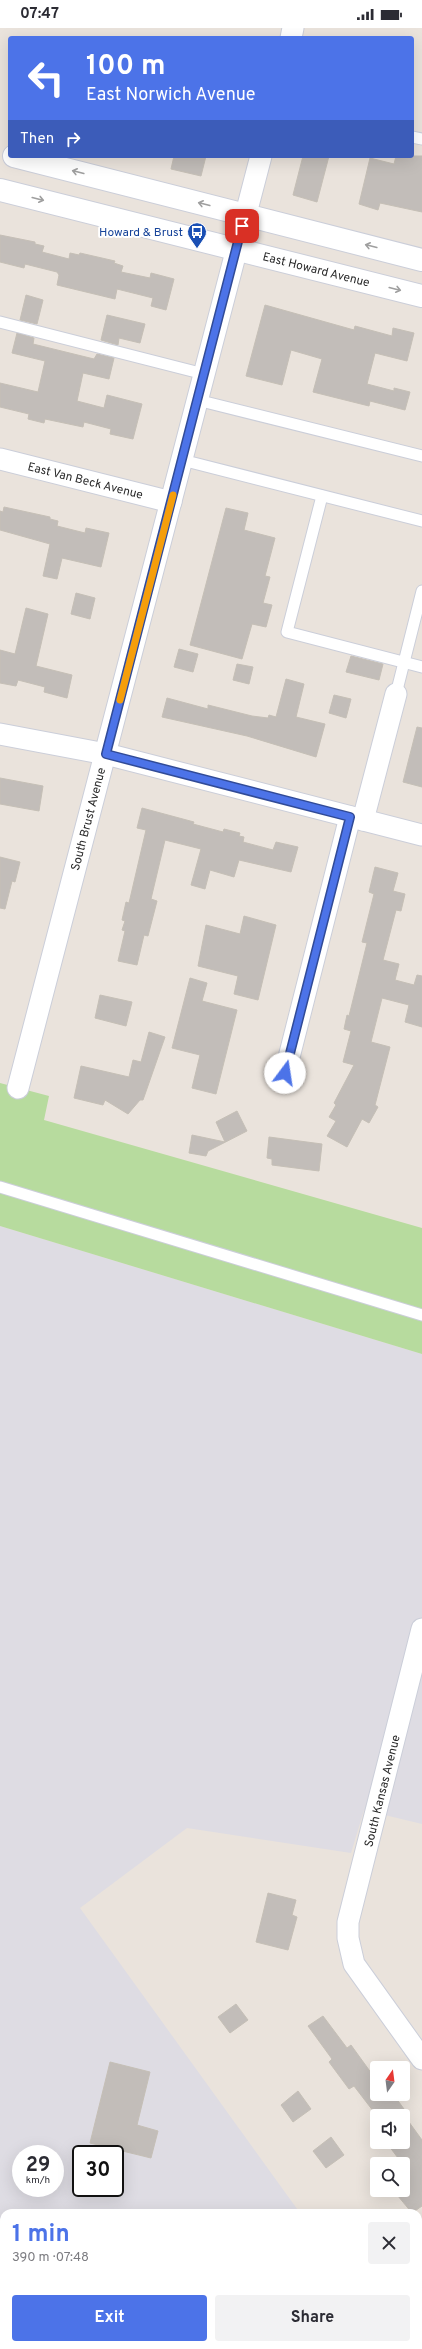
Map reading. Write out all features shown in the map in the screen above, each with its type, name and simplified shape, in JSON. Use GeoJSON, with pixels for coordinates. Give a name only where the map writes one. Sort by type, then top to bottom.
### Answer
{"type":"FeatureCollection","features":[{"type":"Feature","properties":{"kind":"main road"},"geometry":{"type":"LineString","coordinates":[[22,158],[422,260]]}},
{"type":"Feature","properties":{"kind":"main road","name":"East Howard Avenue"},"geometry":{"type":"LineString","coordinates":[[0,190],[422,296]]}},
{"type":"Feature","properties":{"kind":"street","name":"South Brust Avenue"},"geometry":{"type":"LineString","coordinates":[[18,1088],[260,158]]}},
{"type":"Feature","properties":{"kind":"street","name":"East Van Beck Avenue"},"geometry":{"type":"LineString","coordinates":[[0,459],[171,502]]}},
{"type":"Feature","properties":{"kind":"street"},"geometry":{"type":"LineString","coordinates":[[285,1073],[356,819],[396,694]]}},
{"type":"Feature","properties":{"kind":"street"},"geometry":{"type":"LineString","coordinates":[[0,734],[106,754],[422,835]]}},
{"type":"Feature","properties":{"kind":"street","name":"South Kansas Avenue"},"geometry":{"type":"LineString","coordinates":[[422,1629],[348,1922],[348,1938],[354,1964],[422,2058]]}},
{"type":"Feature","properties":{"kind":"lane"},"geometry":{"type":"LineString","coordinates":[[0,322],[204,374]]}},
{"type":"Feature","properties":{"kind":"lane"},"geometry":{"type":"LineString","coordinates":[[197,400],[422,456]]}},
{"type":"Feature","properties":{"kind":"lane"},"geometry":{"type":"LineString","coordinates":[[182,460],[422,521]]}},
{"type":"Feature","properties":{"kind":"lane"},"geometry":{"type":"LineString","coordinates":[[322,496],[287,632],[422,667]]}},
{"type":"Feature","properties":{"kind":"lane"},"geometry":{"type":"LineString","coordinates":[[396,694],[422,591]]}},
{"type":"Feature","properties":{"kind":"lane"},"geometry":{"type":"LineString","coordinates":[[0,1187],[422,1315]]}},
{"type":"Feature","properties":{"kind":"shaded area"},"geometry":{"type":"Polygon","coordinates":[[[0,1226],[422,1354],[422,1824],[364,1810],[351,1853],[187,1828],[80,1908],[297,2209],[0,2209],[0,1226]]]}},
{"type":"Feature","properties":{"kind":"green space"},"geometry":{"type":"Polygon","coordinates":[[[0,1083],[49,1096],[44,1120],[422,1228],[422,1354],[0,1226],[0,1083]]]}},
{"type":"Feature","properties":{"kind":"building"},"geometry":{"type":"Polygon","coordinates":[[[414,156],[422,156],[422,212],[380,203],[378,210],[359,204],[370,158],[394,164],[396,158],[414,158],[414,156]]]}},
{"type":"Feature","properties":{"kind":"building"},"geometry":{"type":"Polygon","coordinates":[[[174,158],[206,158],[201,176],[171,169],[174,158]]]}},
{"type":"Feature","properties":{"kind":"building"},"geometry":{"type":"Polygon","coordinates":[[[302,158],[328,158],[317,202],[293,195],[302,158]]]}},
{"type":"Feature","properties":{"kind":"building"},"geometry":{"type":"Polygon","coordinates":[[[0,235],[35,242],[35,244],[44,246],[42,252],[69,259],[70,253],[79,255],[80,253],[115,261],[114,263],[123,266],[121,272],[150,278],[151,273],[174,279],[166,310],[151,306],[153,298],[117,289],[115,299],[57,285],[59,275],[57,272],[25,264],[24,268],[0,262],[0,235]]]}},
{"type":"Feature","properties":{"kind":"building"},"geometry":{"type":"Polygon","coordinates":[[[26,295],[43,300],[37,324],[20,320],[26,295]]]}},
{"type":"Feature","properties":{"kind":"building"},"geometry":{"type":"Polygon","coordinates":[[[265,305],[354,330],[355,326],[392,336],[393,328],[414,333],[407,361],[375,353],[367,384],[394,391],[394,388],[410,392],[405,410],[370,401],[369,406],[313,392],[322,359],[291,350],[282,385],[246,376],[265,305]]]}},
{"type":"Feature","properties":{"kind":"building"},"geometry":{"type":"Polygon","coordinates":[[[107,315],[145,324],[140,343],[119,338],[118,345],[101,340],[107,315]]]}},
{"type":"Feature","properties":{"kind":"building"},"geometry":{"type":"Polygon","coordinates":[[[17,333],[34,338],[33,344],[94,359],[97,354],[114,358],[109,379],[83,373],[77,401],[104,408],[107,395],[142,404],[133,439],[110,434],[111,429],[84,422],[83,427],[45,419],[44,423],[28,419],[29,414],[0,407],[0,383],[38,392],[45,361],[12,353],[17,333]]]}},
{"type":"Feature","properties":{"kind":"building"},"geometry":{"type":"Polygon","coordinates":[[[4,507],[50,517],[50,519],[58,521],[57,526],[85,533],[86,528],[109,533],[101,567],[62,558],[57,579],[43,576],[50,544],[0,530],[0,511],[3,512],[4,507]]]}},
{"type":"Feature","properties":{"kind":"building"},"geometry":{"type":"Polygon","coordinates":[[[226,508],[248,513],[244,530],[275,538],[265,576],[270,577],[263,603],[272,605],[266,627],[252,624],[242,659],[190,645],[226,508]]]}},
{"type":"Feature","properties":{"kind":"building"},"geometry":{"type":"Polygon","coordinates":[[[76,593],[95,598],[90,619],[71,614],[76,593]]]}},
{"type":"Feature","properties":{"kind":"building"},"geometry":{"type":"Polygon","coordinates":[[[26,608],[48,614],[36,666],[72,675],[67,698],[44,692],[45,687],[18,680],[16,686],[0,683],[0,650],[15,654],[26,608]]]}},
{"type":"Feature","properties":{"kind":"building"},"geometry":{"type":"Polygon","coordinates":[[[179,649],[198,654],[193,672],[174,667],[179,649]]]}},
{"type":"Feature","properties":{"kind":"building"},"geometry":{"type":"Polygon","coordinates":[[[351,656],[383,664],[379,680],[346,672],[351,656]]]}},
{"type":"Feature","properties":{"kind":"building"},"geometry":{"type":"Polygon","coordinates":[[[237,664],[253,667],[249,684],[233,680],[237,664]]]}},
{"type":"Feature","properties":{"kind":"building"},"geometry":{"type":"Polygon","coordinates":[[[286,679],[304,684],[296,717],[325,724],[316,757],[247,736],[162,717],[167,698],[208,709],[208,705],[252,716],[268,718],[269,715],[276,717],[286,679]]]}},
{"type":"Feature","properties":{"kind":"building"},"geometry":{"type":"Polygon","coordinates":[[[334,695],[351,699],[346,718],[329,713],[334,695]]]}},
{"type":"Feature","properties":{"kind":"building"},"geometry":{"type":"Polygon","coordinates":[[[417,727],[422,728],[422,787],[403,782],[417,727]]]}},
{"type":"Feature","properties":{"kind":"building"},"geometry":{"type":"Polygon","coordinates":[[[0,778],[43,786],[39,811],[0,804],[0,778]]]}},
{"type":"Feature","properties":{"kind":"building"},"geometry":{"type":"Polygon","coordinates":[[[142,808],[194,822],[193,824],[223,832],[224,829],[240,833],[239,836],[244,837],[243,842],[273,850],[276,842],[298,847],[291,872],[239,860],[234,877],[210,870],[205,889],[191,885],[201,849],[165,840],[151,899],[157,901],[148,936],[144,935],[137,965],[118,961],[125,931],[122,930],[125,921],[122,920],[126,902],[129,903],[146,830],[137,828],[142,808]]]}},
{"type":"Feature","properties":{"kind":"building"},"geometry":{"type":"Polygon","coordinates":[[[0,857],[20,862],[15,882],[12,881],[5,909],[0,908],[0,857]]]}},
{"type":"Feature","properties":{"kind":"building"},"geometry":{"type":"Polygon","coordinates":[[[375,867],[398,873],[393,891],[405,894],[401,911],[396,910],[383,960],[399,964],[395,980],[414,985],[417,975],[422,976],[422,1027],[405,1022],[409,1005],[382,998],[371,1042],[390,1047],[375,1105],[378,1107],[369,1123],[362,1119],[347,1147],[327,1136],[336,1121],[329,1117],[336,1105],[334,1103],[354,1065],[343,1062],[351,1031],[344,1029],[347,1015],[349,1016],[367,943],[362,942],[374,894],[369,892],[375,867]]]}},
{"type":"Feature","properties":{"kind":"building"},"geometry":{"type":"Polygon","coordinates":[[[244,916],[276,925],[258,1000],[234,994],[238,976],[198,966],[206,925],[240,934],[244,916]]]}},
{"type":"Feature","properties":{"kind":"building"},"geometry":{"type":"Polygon","coordinates":[[[190,978],[207,983],[202,1001],[237,1010],[216,1094],[192,1088],[200,1055],[172,1048],[190,978]]]}},
{"type":"Feature","properties":{"kind":"building"},"geometry":{"type":"Polygon","coordinates":[[[100,995],[132,1002],[126,1026],[95,1018],[100,995]]]}},
{"type":"Feature","properties":{"kind":"building"},"geometry":{"type":"Polygon","coordinates":[[[149,1032],[165,1037],[143,1100],[140,1100],[128,1114],[105,1100],[103,1105],[74,1098],[81,1066],[129,1077],[133,1060],[141,1062],[149,1032]]]}},
{"type":"Feature","properties":{"kind":"building"},"geometry":{"type":"Polygon","coordinates":[[[237,1111],[247,1131],[208,1151],[206,1156],[189,1153],[192,1135],[225,1142],[216,1122],[237,1111]]]}},
{"type":"Feature","properties":{"kind":"building"},"geometry":{"type":"Polygon","coordinates":[[[269,1137],[322,1144],[319,1171],[272,1165],[272,1159],[267,1158],[269,1137]]]}},
{"type":"Feature","properties":{"kind":"building"},"geometry":{"type":"Polygon","coordinates":[[[268,1893],[296,1900],[292,1915],[297,1917],[288,1950],[256,1942],[268,1893]]]}},
{"type":"Feature","properties":{"kind":"building"},"geometry":{"type":"Polygon","coordinates":[[[236,2004],[248,2020],[230,2033],[218,2017],[236,2004]]]}},
{"type":"Feature","properties":{"kind":"building"},"geometry":{"type":"Polygon","coordinates":[[[323,2016],[347,2048],[351,2045],[370,2071],[370,2101],[398,2101],[404,2109],[372,2109],[354,2086],[349,2089],[329,2062],[332,2059],[308,2026],[323,2016]]]}},
{"type":"Feature","properties":{"kind":"building"},"geometry":{"type":"Polygon","coordinates":[[[110,2062],[150,2072],[137,2125],[158,2131],[151,2158],[124,2151],[124,2145],[98,2145],[90,2143],[110,2062]]]}},
{"type":"Feature","properties":{"kind":"building"},"geometry":{"type":"Polygon","coordinates":[[[298,2091],[311,2109],[293,2122],[281,2105],[298,2091]]]}},
{"type":"Feature","properties":{"kind":"building"},"geometry":{"type":"Polygon","coordinates":[[[410,2123],[422,2140],[422,2206],[418,2209],[409,2209],[399,2197],[410,2197],[410,2157],[397,2157],[391,2149],[410,2149],[410,2123]]]}},
{"type":"Feature","properties":{"kind":"building"},"geometry":{"type":"Polygon","coordinates":[[[331,2137],[344,2155],[326,2168],[313,2151],[331,2137]]]}},
{"type":"Feature","properties":{"kind":"slow traffic"},"geometry":{"type":"LineString","coordinates":[[120,700],[173,495]]}},
{"type":"Feature","properties":{"kind":"place","name":"Howard & Brust"},"geometry":{"type":"Point","coordinates":[197,249]}},
{"type":"Feature","properties":{"kind":"route"},"geometry":{"type":"LineString","coordinates":[[242,226],[106,754],[350,817],[285,1073]]}}]}
